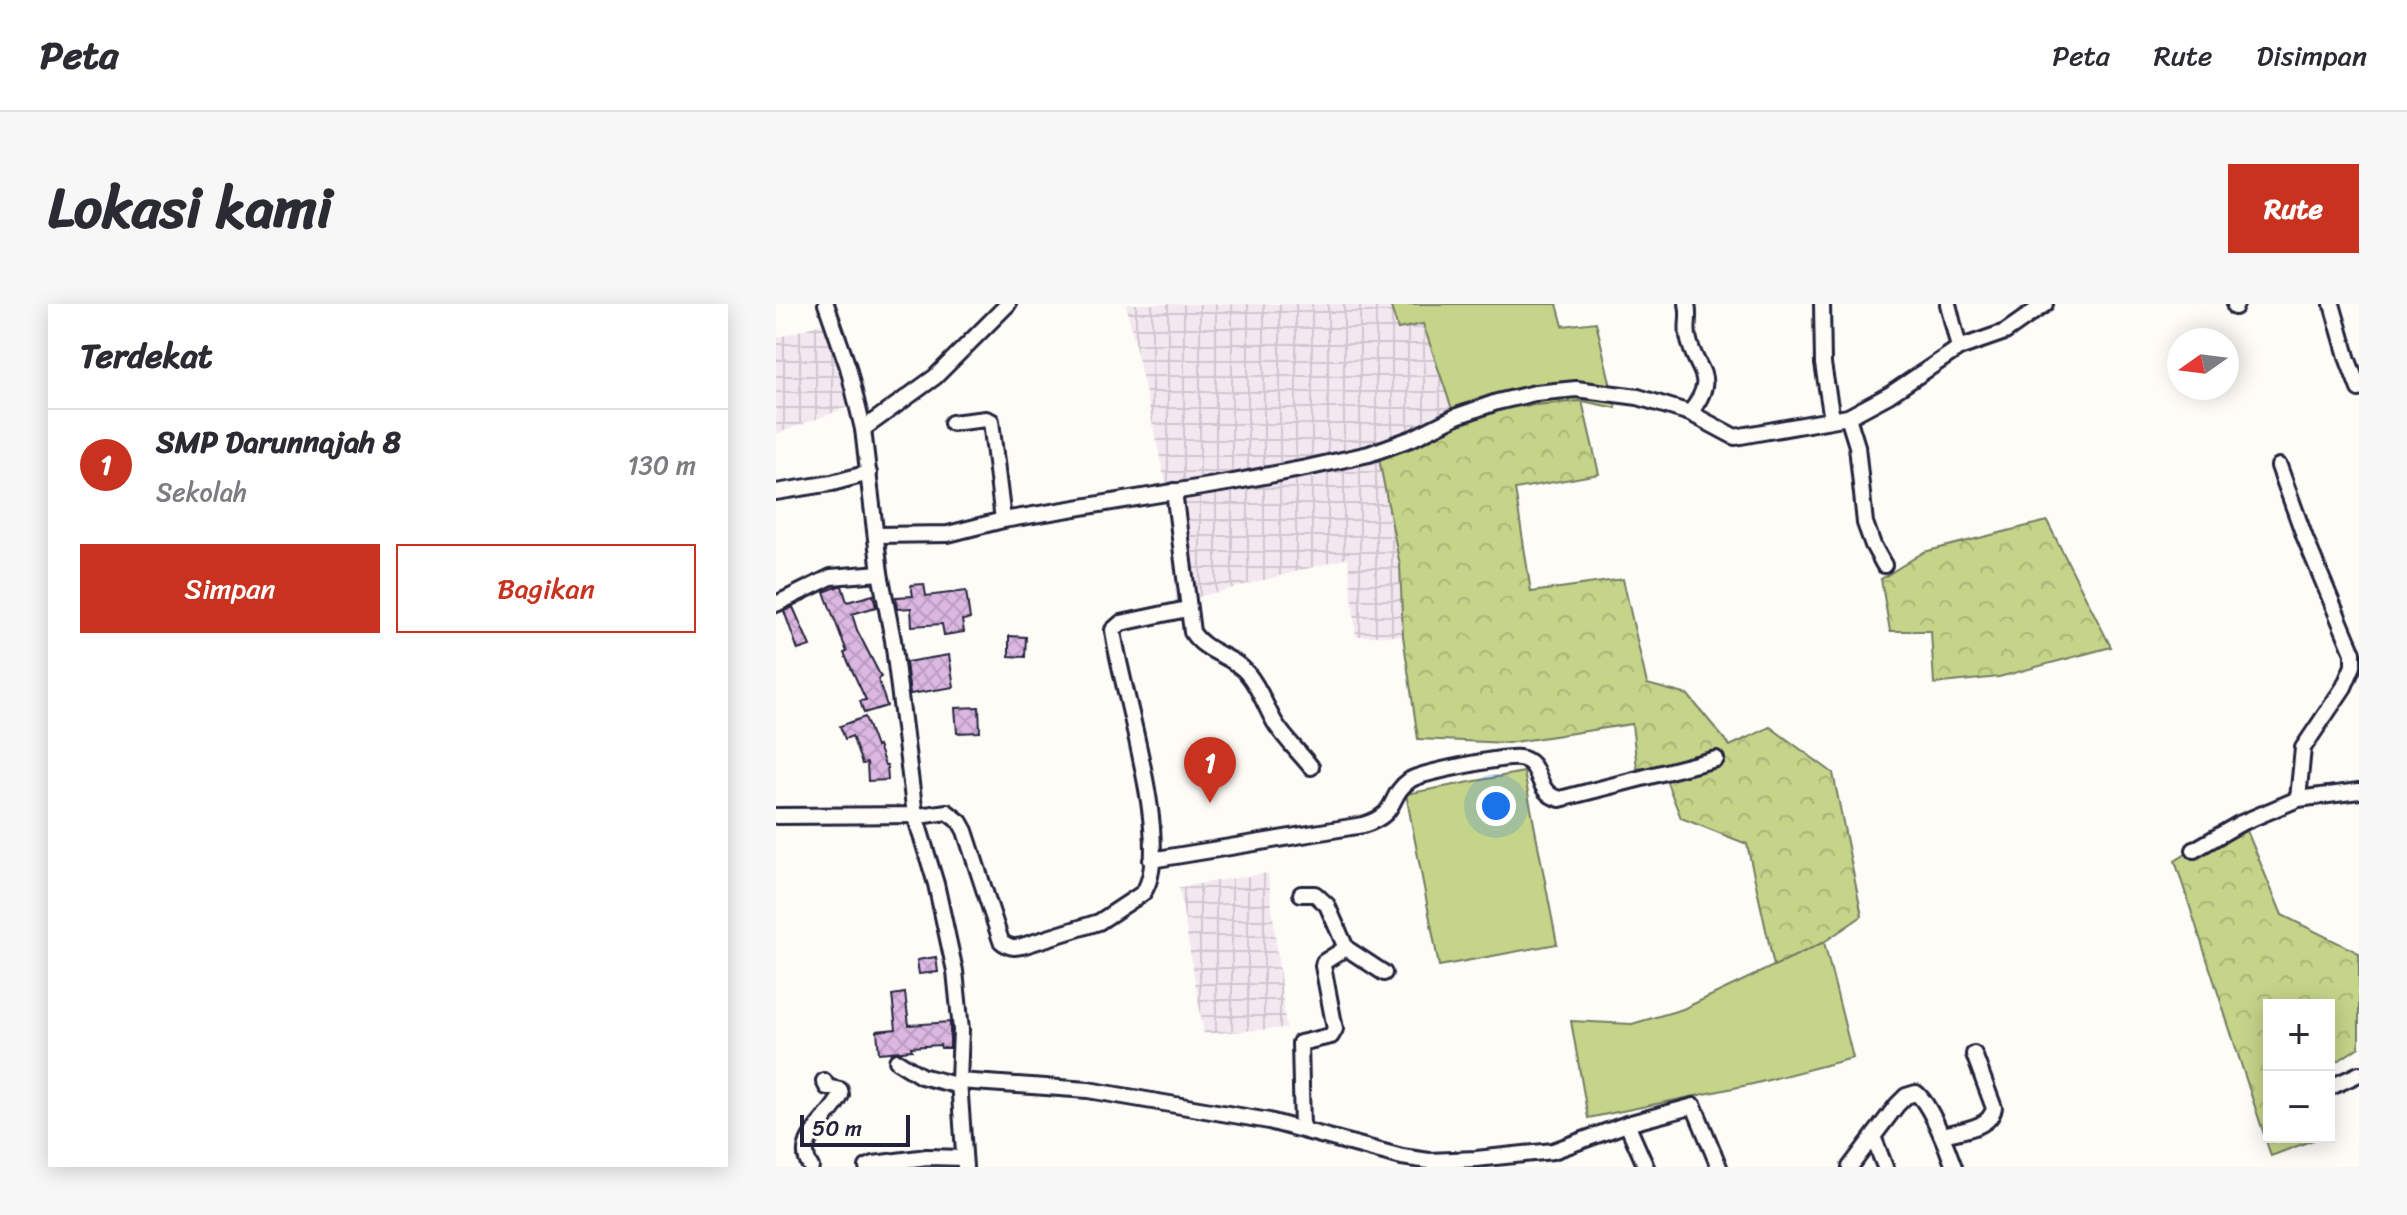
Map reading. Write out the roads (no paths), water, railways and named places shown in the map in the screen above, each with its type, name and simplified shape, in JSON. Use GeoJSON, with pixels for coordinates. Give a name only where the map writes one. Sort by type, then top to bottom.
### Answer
{"type":"FeatureCollection","features":[{"type":"Feature","properties":{"kind":"street"},"geometry":{"type":"LineString","coordinates":[[826,304],[848,367],[863,429],[915,815],[936,884],[955,971],[961,1030],[960,1083],[965,1162],[927,1157],[867,1167]]}},
{"type":"Feature","properties":{"kind":"street"},"geometry":{"type":"LineString","coordinates":[[863,429],[935,377],[1008,304]]}},
{"type":"Feature","properties":{"kind":"street"},"geometry":{"type":"LineString","coordinates":[[1687,304],[1687,331],[1705,380],[1702,396],[1690,413]]}},
{"type":"Feature","properties":{"kind":"street"},"geometry":{"type":"LineString","coordinates":[[1822,304],[1823,364],[1832,419]]}},
{"type":"Feature","properties":{"kind":"street"},"geometry":{"type":"LineString","coordinates":[[1948,304],[1959,348]]}},
{"type":"Feature","properties":{"kind":"street"},"geometry":{"type":"LineString","coordinates":[[876,535],[948,534],[1003,520],[1233,482],[1369,454],[1483,406],[1535,393],[1576,389],[1638,397],[1690,413],[1735,437],[1848,417],[1889,395],[1959,348],[2005,332],[2045,304]]}},
{"type":"Feature","properties":{"kind":"street"},"geometry":{"type":"LineString","coordinates":[[2332,304],[2359,389]]}},
{"type":"Feature","properties":{"kind":"street"},"geometry":{"type":"LineString","coordinates":[[1848,417],[1857,446],[1865,523],[1884,565]]}},
{"type":"Feature","properties":{"kind":"street"},"geometry":{"type":"LineString","coordinates":[[952,423],[991,421],[1003,520]]}},
{"type":"Feature","properties":{"kind":"street"},"geometry":{"type":"LineString","coordinates":[[2279,466],[2353,653],[2353,666],[2344,687],[2303,748],[2298,799]]}},
{"type":"Feature","properties":{"kind":"street"},"geometry":{"type":"LineString","coordinates":[[776,492],[869,473]]}},
{"type":"Feature","properties":{"kind":"street"},"geometry":{"type":"LineString","coordinates":[[1174,491],[1192,632],[1198,642],[1246,671],[1264,697],[1284,736],[1311,767]]}},
{"type":"Feature","properties":{"kind":"street"},"geometry":{"type":"LineString","coordinates":[[776,604],[831,577],[880,573]]}},
{"type":"Feature","properties":{"kind":"street"},"geometry":{"type":"LineString","coordinates":[[776,816],[947,812],[960,822],[965,831],[1001,941],[1013,948],[1099,922],[1136,899],[1148,886],[1151,860],[1149,800],[1113,630],[1121,623],[1187,609]]}},
{"type":"Feature","properties":{"kind":"street"},"geometry":{"type":"LineString","coordinates":[[1151,860],[1363,825],[1379,820],[1392,808],[1400,789],[1412,778],[1506,757],[1523,758],[1533,764],[1545,791],[1560,799],[1716,759]]}},
{"type":"Feature","properties":{"kind":"street"},"geometry":{"type":"LineString","coordinates":[[2194,850],[2239,824],[2298,799],[2359,791]]}},
{"type":"Feature","properties":{"kind":"street"},"geometry":{"type":"LineString","coordinates":[[1301,894],[1315,894],[1327,905],[1346,948],[1384,973]]}},
{"type":"Feature","properties":{"kind":"street"},"geometry":{"type":"LineString","coordinates":[[1302,1128],[1300,1043],[1334,1033],[1323,966],[1324,962],[1346,948]]}},
{"type":"Feature","properties":{"kind":"street"},"geometry":{"type":"LineString","coordinates":[[1943,1135],[1983,1123],[1993,1116],[1994,1108],[1974,1054]]}},
{"type":"Feature","properties":{"kind":"street"},"geometry":{"type":"LineString","coordinates":[[897,1061],[921,1076],[960,1083],[1088,1090],[1302,1128],[1402,1157],[1429,1161],[1553,1151],[1627,1124],[1694,1106],[1719,1167]]}},
{"type":"Feature","properties":{"kind":"street"},"geometry":{"type":"LineString","coordinates":[[2335,1085],[2359,1074]]}},
{"type":"Feature","properties":{"kind":"street"},"geometry":{"type":"LineString","coordinates":[[811,1167],[805,1156],[806,1143],[841,1095],[840,1090],[827,1087],[824,1081]]}},
{"type":"Feature","properties":{"kind":"street"},"geometry":{"type":"LineString","coordinates":[[1850,1167],[1897,1105],[1906,1096],[1916,1093],[1943,1135],[1954,1167]]}},
{"type":"Feature","properties":{"kind":"street"},"geometry":{"type":"LineString","coordinates":[[1627,1124],[1646,1167]]}},
{"type":"Feature","properties":{"kind":"street"},"geometry":{"type":"LineString","coordinates":[[1874,1139],[1885,1167]]}},
{"type":"Feature","properties":{"kind":"street"},"geometry":{"type":"LineString","coordinates":[[1553,1151],[1558,1167]]}},
{"type":"Feature","properties":{"kind":"place","name":"SMP Darunnajah 8"},"geometry":{"type":"Point","coordinates":[1210,803]}}]}
